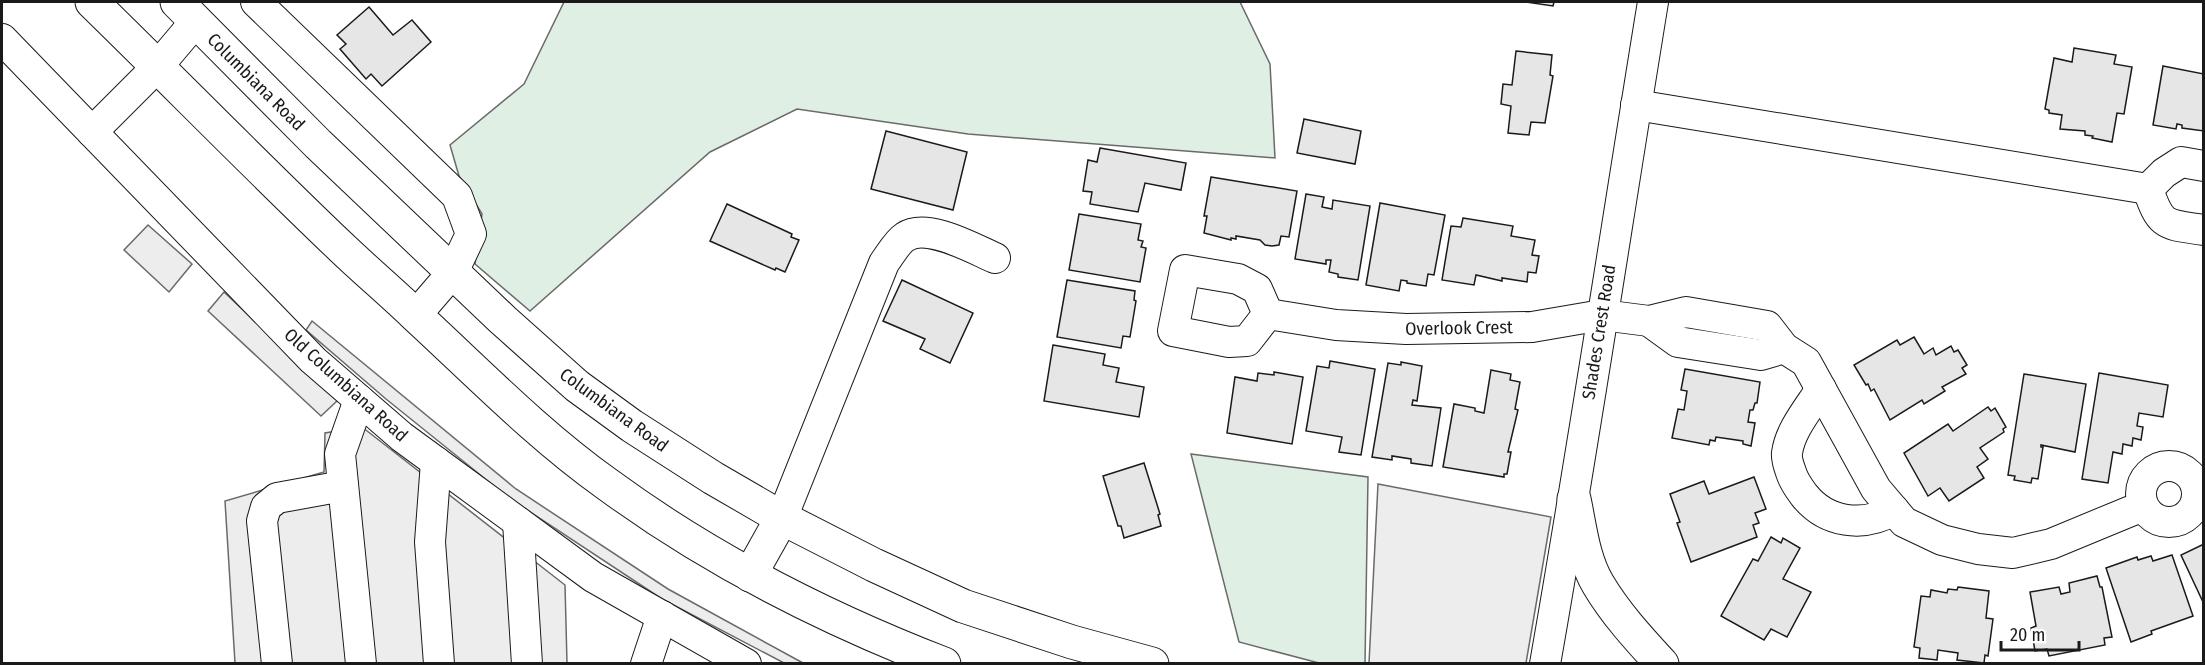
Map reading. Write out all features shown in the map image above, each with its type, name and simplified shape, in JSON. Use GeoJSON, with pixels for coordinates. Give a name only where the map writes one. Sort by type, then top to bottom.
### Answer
{"type":"FeatureCollection","features":[{"type":"Feature","properties":{"kind":"main road"},"geometry":{"type":"LineString","coordinates":[[92,2],[341,247],[470,367],[605,483],[681,535],[750,574],[847,622],[944,663]]}},
{"type":"Feature","properties":{"kind":"main road","name":"Columbiana Road"},"geometry":{"type":"LineString","coordinates":[[187,11],[318,144],[453,272],[577,386],[632,426],[713,478],[782,518],[874,565],[963,606],[1072,642],[1152,663]]}},
{"type":"Feature","properties":{"kind":"main road"},"geometry":{"type":"LineString","coordinates":[[1574,499],[1586,556],[1597,583],[1633,632],[1662,663]]}},
{"type":"Feature","properties":{"kind":"main road"},"geometry":{"type":"LineString","coordinates":[[750,574],[782,518]]}},
{"type":"Feature","properties":{"kind":"street"},"geometry":{"type":"LineString","coordinates":[[256,2],[457,196],[471,234],[453,272],[416,315]]}},
{"type":"Feature","properties":{"kind":"street","name":"Shades Crest Road"},"geometry":{"type":"LineString","coordinates":[[1545,663],[1574,499],[1653,2]]}},
{"type":"Feature","properties":{"kind":"street"},"geometry":{"type":"LineString","coordinates":[[92,132],[158,66],[187,11]]}},
{"type":"Feature","properties":{"kind":"street","name":"Old Columbiana Road"},"geometry":{"type":"LineString","coordinates":[[2,39],[313,360],[402,437],[593,577],[746,663]]}},
{"type":"Feature","properties":{"kind":"street"},"geometry":{"type":"LineString","coordinates":[[1636,105],[2148,189]]}},
{"type":"Feature","properties":{"kind":"street"},"geometry":{"type":"LineString","coordinates":[[2148,189],[2164,173],[2181,162],[2204,166]]}},
{"type":"Feature","properties":{"kind":"street"},"geometry":{"type":"LineString","coordinates":[[2148,189],[2155,212],[2168,225],[2204,230]]}},
{"type":"Feature","properties":{"kind":"street"},"geometry":{"type":"LineString","coordinates":[[782,518],[884,263],[905,236],[925,232],[939,234],[995,258]]}},
{"type":"Feature","properties":{"kind":"street","name":"Overlook Crest"},"geometry":{"type":"LineString","coordinates":[[1268,314],[1336,325],[1406,329],[1532,327],[1602,315],[1648,321],[1686,312],[1767,326],[1784,348],[1806,362],[1876,489],[1904,522],[1942,540],[1978,549],[2013,554],[2051,544],[2143,506]]}},
{"type":"Feature","properties":{"kind":"street"},"geometry":{"type":"LineString","coordinates":[[1821,389],[1794,431],[1786,455],[1794,482],[1812,505],[1834,519],[1856,521],[1881,518],[1894,510]]}},
{"type":"Feature","properties":{"kind":"street"},"geometry":{"type":"LineString","coordinates":[[358,400],[340,454],[361,663]]}},
{"type":"Feature","properties":{"kind":"street"},"geometry":{"type":"LineString","coordinates":[[436,462],[430,542],[440,663]]}},
{"type":"Feature","properties":{"kind":"street"},"geometry":{"type":"LineString","coordinates":[[277,663],[262,521],[266,507],[277,498],[343,486]]}},
{"type":"Feature","properties":{"kind":"street"},"geometry":{"type":"LineString","coordinates":[[518,522],[527,663]]}},
{"type":"Feature","properties":{"kind":"street"},"geometry":{"type":"LineString","coordinates":[[646,663],[662,616]]}},
{"type":"Feature","properties":{"kind":"green space"},"geometry":{"type":"Polygon","coordinates":[[[564,2],[1240,2],[1270,64],[1275,158],[968,134],[797,109],[710,152],[530,311],[475,264],[482,214],[459,176],[450,145],[524,84],[564,2]]]}},
{"type":"Feature","properties":{"kind":"green space"},"geometry":{"type":"Polygon","coordinates":[[[1191,454],[1368,477],[1365,663],[1319,663],[1239,642],[1191,454]]]}},
{"type":"Feature","properties":{"kind":"shaded area"},"geometry":{"type":"Polygon","coordinates":[[[148,225],[192,264],[169,292],[124,250],[148,225]]]}},
{"type":"Feature","properties":{"kind":"shaded area"},"geometry":{"type":"Polygon","coordinates":[[[224,292],[338,400],[321,416],[208,311],[224,292]]]}},
{"type":"Feature","properties":{"kind":"shaded area"},"geometry":{"type":"Polygon","coordinates":[[[312,321],[516,489],[668,589],[803,663],[784,663],[662,599],[509,498],[386,399],[306,330],[312,321]]]}},
{"type":"Feature","properties":{"kind":"shaded area"},"geometry":{"type":"Polygon","coordinates":[[[362,427],[565,585],[567,663],[235,663],[225,501],[324,472],[325,433],[362,427]]]}},
{"type":"Feature","properties":{"kind":"shaded area"},"geometry":{"type":"Polygon","coordinates":[[[1378,484],[1551,517],[1526,663],[1369,663],[1378,484]]]}},
{"type":"Feature","properties":{"kind":"building"},"geometry":{"type":"Polygon","coordinates":[[[1526,2],[1554,2],[1553,6],[1526,2]]]}},
{"type":"Feature","properties":{"kind":"building"},"geometry":{"type":"Polygon","coordinates":[[[369,7],[393,35],[412,20],[431,42],[382,86],[371,74],[366,79],[340,49],[346,44],[337,35],[369,7]]]}},
{"type":"Feature","properties":{"kind":"building"},"geometry":{"type":"Polygon","coordinates":[[[2074,48],[2116,55],[2114,64],[2132,67],[2124,114],[2117,113],[2112,142],[2092,138],[2093,136],[2085,135],[2085,131],[2060,129],[2062,115],[2049,113],[2049,110],[2045,109],[2054,58],[2072,62],[2074,48]]]}},
{"type":"Feature","properties":{"kind":"building"},"geometry":{"type":"Polygon","coordinates":[[[1516,51],[1552,55],[1550,75],[1553,76],[1545,123],[1531,122],[1529,135],[1508,133],[1511,106],[1501,104],[1503,84],[1512,85],[1516,51]]]}},
{"type":"Feature","properties":{"kind":"building"},"geometry":{"type":"Polygon","coordinates":[[[2163,66],[2204,74],[2204,131],[2182,128],[2182,125],[2177,124],[2176,129],[2153,125],[2163,66]]]}},
{"type":"Feature","properties":{"kind":"building"},"geometry":{"type":"Polygon","coordinates":[[[1304,119],[1361,131],[1355,164],[1297,153],[1304,119]]]}},
{"type":"Feature","properties":{"kind":"building"},"geometry":{"type":"Polygon","coordinates":[[[886,131],[967,152],[953,210],[871,189],[886,131]]]}},
{"type":"Feature","properties":{"kind":"building"},"geometry":{"type":"Polygon","coordinates":[[[1100,148],[1186,163],[1181,190],[1145,183],[1138,212],[1090,204],[1092,192],[1083,191],[1088,160],[1097,162],[1100,148]]]}},
{"type":"Feature","properties":{"kind":"building"},"geometry":{"type":"Polygon","coordinates":[[[1211,177],[1297,191],[1289,237],[1281,236],[1279,245],[1272,246],[1265,245],[1260,240],[1236,236],[1236,239],[1231,238],[1231,240],[1204,233],[1207,216],[1204,216],[1211,177]]]}},
{"type":"Feature","properties":{"kind":"building"},"geometry":{"type":"Polygon","coordinates":[[[1306,194],[1324,197],[1322,207],[1332,209],[1333,200],[1370,206],[1358,280],[1338,277],[1338,274],[1329,272],[1331,260],[1326,260],[1326,264],[1295,259],[1306,194]]]}},
{"type":"Feature","properties":{"kind":"building"},"geometry":{"type":"Polygon","coordinates":[[[1380,203],[1445,215],[1434,275],[1428,274],[1426,286],[1401,280],[1399,291],[1366,285],[1380,203]]]}},
{"type":"Feature","properties":{"kind":"building"},"geometry":{"type":"Polygon","coordinates":[[[727,204],[792,234],[791,237],[799,240],[785,272],[776,268],[775,270],[710,241],[727,204]]]}},
{"type":"Feature","properties":{"kind":"building"},"geometry":{"type":"Polygon","coordinates":[[[1079,214],[1141,224],[1138,240],[1143,241],[1141,247],[1146,248],[1140,282],[1069,270],[1079,214]]]}},
{"type":"Feature","properties":{"kind":"building"},"geometry":{"type":"Polygon","coordinates":[[[1463,218],[1513,226],[1511,236],[1535,240],[1532,255],[1539,256],[1536,273],[1528,272],[1527,282],[1502,278],[1502,281],[1476,275],[1474,285],[1442,280],[1451,226],[1461,227],[1463,218]]]}},
{"type":"Feature","properties":{"kind":"building"},"geometry":{"type":"Polygon","coordinates":[[[902,280],[973,313],[950,363],[920,349],[925,339],[883,321],[902,280]]]}},
{"type":"Feature","properties":{"kind":"building"},"geometry":{"type":"Polygon","coordinates":[[[1067,280],[1135,291],[1134,300],[1136,301],[1130,337],[1123,336],[1121,348],[1057,337],[1067,280]]]}},
{"type":"Feature","properties":{"kind":"building"},"geometry":{"type":"Polygon","coordinates":[[[1914,337],[1924,354],[1933,348],[1936,355],[1951,346],[1954,352],[1958,350],[1967,365],[1962,368],[1966,374],[1942,387],[1945,391],[1924,404],[1922,400],[1890,420],[1874,389],[1871,391],[1868,384],[1866,385],[1854,365],[1897,340],[1900,345],[1914,337]]]}},
{"type":"Feature","properties":{"kind":"building"},"geometry":{"type":"Polygon","coordinates":[[[1053,345],[1105,354],[1103,365],[1119,368],[1116,382],[1144,387],[1139,417],[1044,401],[1053,345]]]}},
{"type":"Feature","properties":{"kind":"building"},"geometry":{"type":"Polygon","coordinates":[[[1330,361],[1375,369],[1361,455],[1339,452],[1342,437],[1306,431],[1317,366],[1329,368],[1330,361]]]}},
{"type":"Feature","properties":{"kind":"building"},"geometry":{"type":"Polygon","coordinates":[[[1401,362],[1422,366],[1417,401],[1413,400],[1412,405],[1441,408],[1432,466],[1411,463],[1411,459],[1392,456],[1392,460],[1372,457],[1388,363],[1401,365],[1401,362]]]}},
{"type":"Feature","properties":{"kind":"building"},"geometry":{"type":"Polygon","coordinates":[[[1685,369],[1760,382],[1757,403],[1753,410],[1750,410],[1748,422],[1755,423],[1751,446],[1743,444],[1743,441],[1716,437],[1715,441],[1710,440],[1709,445],[1672,438],[1678,409],[1684,410],[1687,391],[1681,390],[1685,369]]]}},
{"type":"Feature","properties":{"kind":"building"},"geometry":{"type":"Polygon","coordinates":[[[1491,370],[1511,374],[1510,380],[1520,382],[1515,409],[1518,410],[1508,452],[1511,452],[1507,474],[1504,474],[1504,477],[1443,467],[1454,404],[1475,408],[1475,411],[1484,413],[1491,370]]]}},
{"type":"Feature","properties":{"kind":"building"},"geometry":{"type":"Polygon","coordinates":[[[1274,372],[1303,377],[1292,444],[1227,433],[1235,377],[1257,381],[1258,373],[1274,375],[1274,372]]]}},
{"type":"Feature","properties":{"kind":"building"},"geometry":{"type":"Polygon","coordinates":[[[2099,373],[2168,385],[2163,417],[2139,413],[2137,426],[2143,427],[2141,440],[2133,438],[2132,446],[2123,444],[2122,454],[2113,452],[2108,483],[2082,479],[2099,373]]]}},
{"type":"Feature","properties":{"kind":"building"},"geometry":{"type":"Polygon","coordinates":[[[2024,374],[2086,384],[2075,452],[2041,445],[2043,447],[2038,479],[2032,478],[2031,483],[2014,480],[2015,476],[2008,475],[2024,374]]]}},
{"type":"Feature","properties":{"kind":"building"},"geometry":{"type":"Polygon","coordinates":[[[1988,407],[1991,411],[1995,408],[2006,427],[2003,429],[2004,432],[1980,448],[1988,459],[1977,467],[1984,478],[1949,501],[1940,488],[1928,496],[1904,453],[1948,424],[1953,431],[1988,407]]]}},
{"type":"Feature","properties":{"kind":"building"},"geometry":{"type":"Polygon","coordinates":[[[1144,463],[1160,514],[1158,515],[1161,526],[1124,538],[1121,526],[1118,526],[1103,476],[1144,463]]]}},
{"type":"Feature","properties":{"kind":"building"},"geometry":{"type":"Polygon","coordinates":[[[1754,477],[1766,509],[1755,513],[1759,523],[1753,525],[1757,537],[1691,562],[1677,523],[1680,522],[1670,494],[1704,481],[1709,494],[1754,477]]]}},
{"type":"Feature","properties":{"kind":"building"},"geometry":{"type":"Polygon","coordinates":[[[1771,537],[1781,543],[1783,538],[1800,548],[1783,579],[1811,592],[1787,637],[1771,629],[1764,640],[1721,616],[1753,559],[1758,561],[1771,537]]]}},
{"type":"Feature","properties":{"kind":"building"},"geometry":{"type":"Polygon","coordinates":[[[2204,544],[2204,602],[2203,602],[2181,555],[2204,544]]]}},
{"type":"Feature","properties":{"kind":"building"},"geometry":{"type":"Polygon","coordinates":[[[2172,555],[2193,616],[2151,631],[2152,634],[2131,642],[2106,568],[2137,557],[2138,560],[2151,556],[2153,561],[2172,555]]]}},
{"type":"Feature","properties":{"kind":"building"},"geometry":{"type":"Polygon","coordinates":[[[2097,576],[2100,587],[2102,587],[2112,637],[2104,638],[2105,645],[2049,656],[2047,649],[2035,651],[2031,628],[2036,626],[2030,592],[2059,587],[2061,594],[2070,592],[2069,583],[2097,576]]]}},
{"type":"Feature","properties":{"kind":"building"},"geometry":{"type":"Polygon","coordinates":[[[1958,587],[1989,591],[1986,618],[1993,619],[1988,656],[1985,655],[1984,663],[1957,660],[1958,653],[1938,650],[1937,660],[1919,658],[1920,648],[1914,647],[1921,596],[1930,597],[1931,590],[1947,593],[1948,589],[1957,590],[1958,587]]]}}]}
